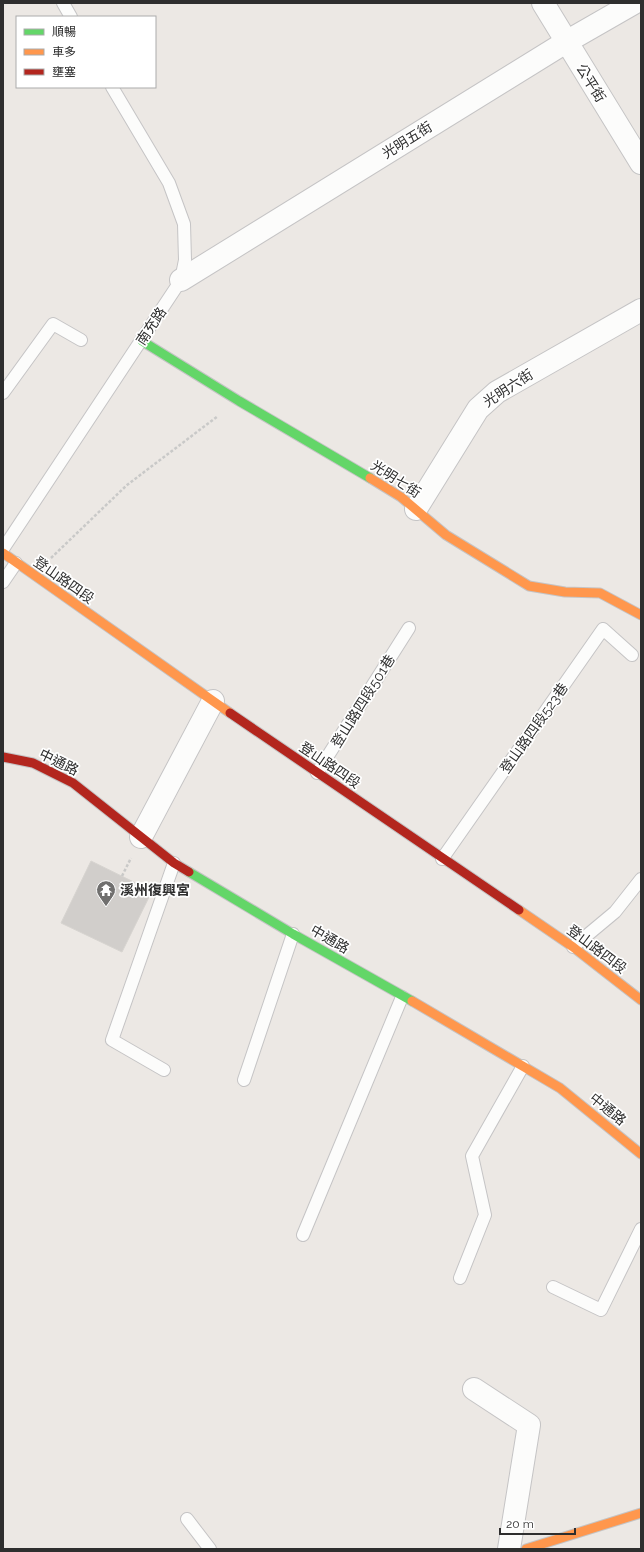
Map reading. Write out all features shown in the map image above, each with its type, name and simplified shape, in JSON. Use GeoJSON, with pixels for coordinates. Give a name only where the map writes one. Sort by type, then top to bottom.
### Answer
{"type":"FeatureCollection","features":[{"type":"Feature","properties":{"kind":"street","name":"公平街"},"geometry":{"type":"LineString","coordinates":[[543,3],[641,163]]}},
{"type":"Feature","properties":{"kind":"street","name":"光明五街"},"geometry":{"type":"LineString","coordinates":[[181,280],[566,42],[634,3]]}},
{"type":"Feature","properties":{"kind":"street","name":"光明六街"},"geometry":{"type":"LineString","coordinates":[[416,509],[478,409],[498,392],[641,310]]}},
{"type":"Feature","properties":{"kind":"street","name":"光明七街"},"geometry":{"type":"LineString","coordinates":[[142,341],[383,485],[416,509],[446,535],[529,586],[565,592],[600,593],[641,615]]}},
{"type":"Feature","properties":{"kind":"street","name":"登山路四段"},"geometry":{"type":"LineString","coordinates":[[3,553],[317,773],[573,947],[641,1000]]}},
{"type":"Feature","properties":{"kind":"street"},"geometry":{"type":"LineString","coordinates":[[141,837],[213,701]]}},
{"type":"Feature","properties":{"kind":"street","name":"中通路"},"geometry":{"type":"LineString","coordinates":[[3,757],[33,763],[73,783],[174,863],[402,997],[462,1029],[560,1088],[641,1154]]}},
{"type":"Feature","properties":{"kind":"street"},"geometry":{"type":"LineString","coordinates":[[474,1389],[529,1425],[509,1549]]}},
{"type":"Feature","properties":{"kind":"street"},"geometry":{"type":"LineString","coordinates":[[526,1549],[641,1513]]}},
{"type":"Feature","properties":{"kind":"lane"},"geometry":{"type":"LineString","coordinates":[[63,3],[70,16]]}},
{"type":"Feature","properties":{"kind":"lane","name":"南充路"},"geometry":{"type":"LineString","coordinates":[[3,549],[181,280],[185,260],[184,224],[169,183],[113,88]]}},
{"type":"Feature","properties":{"kind":"lane"},"geometry":{"type":"LineString","coordinates":[[3,393],[53,324],[81,340]]}},
{"type":"Feature","properties":{"kind":"lane"},"geometry":{"type":"LineString","coordinates":[[3,582],[16,563]]}},
{"type":"Feature","properties":{"kind":"lane","name":"登山路四段501巷"},"geometry":{"type":"LineString","coordinates":[[317,773],[409,628]]}},
{"type":"Feature","properties":{"kind":"lane","name":"登山路四段523巷"},"geometry":{"type":"LineString","coordinates":[[442,858],[603,629],[632,655]]}},
{"type":"Feature","properties":{"kind":"lane"},"geometry":{"type":"LineString","coordinates":[[164,1070],[112,1040],[174,863]]}},
{"type":"Feature","properties":{"kind":"lane"},"geometry":{"type":"LineString","coordinates":[[573,947],[615,912],[641,879]]}},
{"type":"Feature","properties":{"kind":"lane"},"geometry":{"type":"LineString","coordinates":[[244,1080],[293,934]]}},
{"type":"Feature","properties":{"kind":"lane"},"geometry":{"type":"LineString","coordinates":[[303,1235],[402,997]]}},
{"type":"Feature","properties":{"kind":"lane"},"geometry":{"type":"LineString","coordinates":[[460,1278],[485,1215],[472,1156],[523,1066]]}},
{"type":"Feature","properties":{"kind":"lane"},"geometry":{"type":"LineString","coordinates":[[553,1287],[601,1310],[641,1229]]}},
{"type":"Feature","properties":{"kind":"lane"},"geometry":{"type":"LineString","coordinates":[[187,1519],[210,1549]]}},
{"type":"Feature","properties":{"kind":"path"},"geometry":{"type":"LineString","coordinates":[[33,575],[127,485],[239,400]]}},
{"type":"Feature","properties":{"kind":"path"},"geometry":{"type":"LineString","coordinates":[[122,876],[131,858]]}},
{"type":"Feature","properties":{"kind":"building","name":"溪州復興宮"},"geometry":{"type":"Polygon","coordinates":[[[91,861],[152,891],[122,952],[61,923],[91,861]]]}},
{"type":"Feature","properties":{"kind":"traffic: fast"},"geometry":{"type":"LineString","coordinates":[[142,341],[239,401],[370,478]]}},
{"type":"Feature","properties":{"kind":"traffic: fast"},"geometry":{"type":"LineString","coordinates":[[189,872],[293,934],[412,1001]]}},
{"type":"Feature","properties":{"kind":"traffic: slow"},"geometry":{"type":"LineString","coordinates":[[370,478],[401,497],[446,535],[529,586],[565,592],[600,593],[641,615]]}},
{"type":"Feature","properties":{"kind":"traffic: slow"},"geometry":{"type":"LineString","coordinates":[[3,553],[230,713]]}},
{"type":"Feature","properties":{"kind":"traffic: slow"},"geometry":{"type":"LineString","coordinates":[[519,910],[573,947],[641,1000]]}},
{"type":"Feature","properties":{"kind":"traffic: slow"},"geometry":{"type":"LineString","coordinates":[[412,1001],[560,1088],[641,1154]]}},
{"type":"Feature","properties":{"kind":"traffic: slow"},"geometry":{"type":"LineString","coordinates":[[526,1549],[641,1513]]}},
{"type":"Feature","properties":{"kind":"traffic: jam"},"geometry":{"type":"LineString","coordinates":[[230,713],[519,910]]}},
{"type":"Feature","properties":{"kind":"traffic: jam"},"geometry":{"type":"LineString","coordinates":[[3,757],[33,763],[73,783],[174,863],[189,872]]}},
{"type":"Feature","properties":{"kind":"place","name":"溪州復興宮"},"geometry":{"type":"Point","coordinates":[106,907]}}]}
